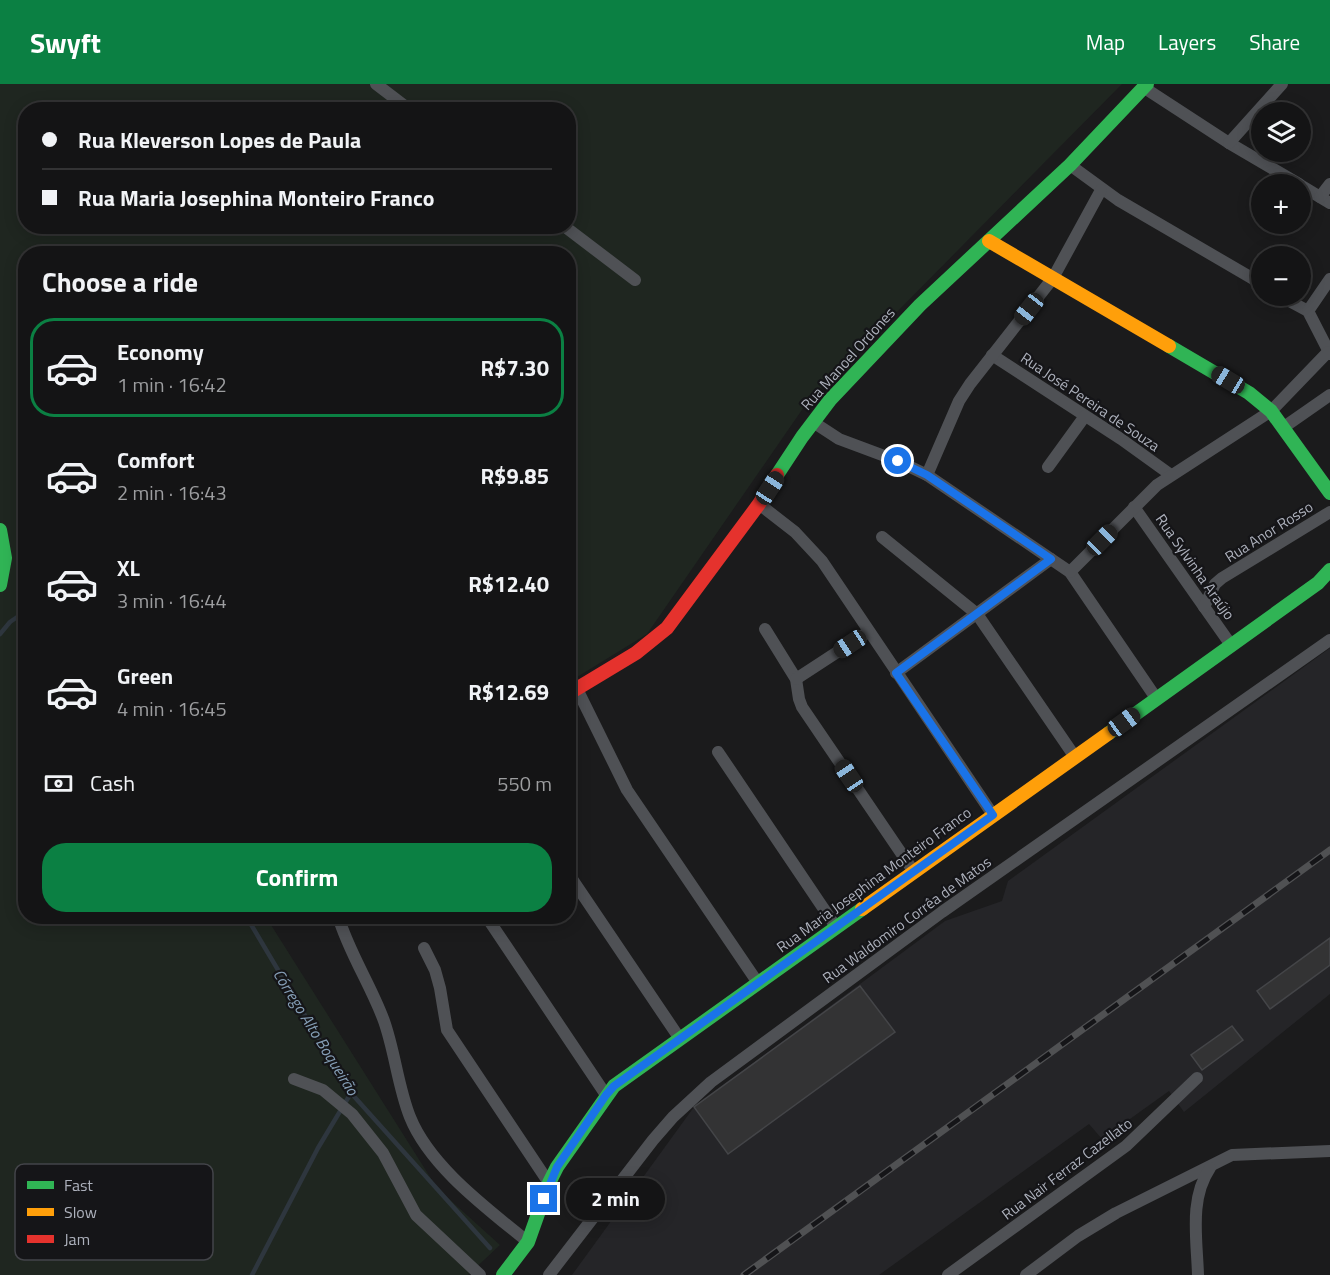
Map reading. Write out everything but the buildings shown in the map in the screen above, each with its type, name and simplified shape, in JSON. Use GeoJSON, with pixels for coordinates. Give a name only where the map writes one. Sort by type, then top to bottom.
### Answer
{"type":"FeatureCollection","features":[{"type":"Feature","properties":{"kind":"street"},"geometry":{"type":"LineString","coordinates":[[376,84],[400,102]]}},
{"type":"Feature","properties":{"kind":"street"},"geometry":{"type":"LineString","coordinates":[[1229,143],[1282,84]]}},
{"type":"Feature","properties":{"kind":"street"},"geometry":{"type":"LineString","coordinates":[[1145,86],[1229,143],[1281,174]]}},
{"type":"Feature","properties":{"kind":"street","name":"Rua Manoel Ordones"},"geometry":{"type":"LineString","coordinates":[[576,689],[636,653],[667,628],[759,504],[813,422],[853,374],[911,314],[1070,165],[1145,86]]}},
{"type":"Feature","properties":{"kind":"street"},"geometry":{"type":"LineString","coordinates":[[1070,165],[1101,190],[1251,278]]}},
{"type":"Feature","properties":{"kind":"street"},"geometry":{"type":"LineString","coordinates":[[1311,192],[1325,200],[1330,184]]}},
{"type":"Feature","properties":{"kind":"street"},"geometry":{"type":"LineString","coordinates":[[927,475],[959,401],[1053,278],[1101,190]]}},
{"type":"Feature","properties":{"kind":"street"},"geometry":{"type":"LineString","coordinates":[[575,234],[635,280]]}},
{"type":"Feature","properties":{"kind":"street"},"geometry":{"type":"LineString","coordinates":[[988,241],[1228,380],[1271,411],[1330,493]]}},
{"type":"Feature","properties":{"kind":"street"},"geometry":{"type":"LineString","coordinates":[[1308,311],[1330,279]]}},
{"type":"Feature","properties":{"kind":"street"},"geometry":{"type":"LineString","coordinates":[[1070,572],[1134,507],[1171,475],[1271,411],[1329,353],[1308,311],[1299,306]]}},
{"type":"Feature","properties":{"kind":"street","name":"Rua José Pereira de Souza"},"geometry":{"type":"LineString","coordinates":[[992,355],[1171,475]]}},
{"type":"Feature","properties":{"kind":"street"},"geometry":{"type":"LineString","coordinates":[[1284,427],[1330,394]]}},
{"type":"Feature","properties":{"kind":"street"},"geometry":{"type":"LineString","coordinates":[[1048,467],[1085,416]]}},
{"type":"Feature","properties":{"kind":"street"},"geometry":{"type":"LineString","coordinates":[[813,422],[839,439],[898,461],[927,475],[1070,572],[1156,699]]}},
{"type":"Feature","properties":{"kind":"street"},"geometry":{"type":"LineString","coordinates":[[759,504],[795,532],[833,577],[993,815]]}},
{"type":"Feature","properties":{"kind":"street","name":"Rua Sylvinha Araújo"},"geometry":{"type":"LineString","coordinates":[[1134,507],[1231,645]]}},
{"type":"Feature","properties":{"kind":"street","name":"Rua Anor Rosso"},"geometry":{"type":"LineString","coordinates":[[1204,607],[1210,592],[1222,578],[1330,512]]}},
{"type":"Feature","properties":{"kind":"street"},"geometry":{"type":"LineString","coordinates":[[0,530],[6,558],[0,585]]}},
{"type":"Feature","properties":{"kind":"street"},"geometry":{"type":"LineString","coordinates":[[882,537],[977,614],[1075,757]]}},
{"type":"Feature","properties":{"kind":"street"},"geometry":{"type":"LineString","coordinates":[[896,673],[1051,559]]}},
{"type":"Feature","properties":{"kind":"street","name":"Rua Maria Josephina Monteiro Franco"},"geometry":{"type":"LineString","coordinates":[[503,1275],[517,1259],[533,1232],[549,1183],[557,1167],[614,1086],[1318,583],[1330,570]]}},
{"type":"Feature","properties":{"kind":"street"},"geometry":{"type":"LineString","coordinates":[[765,629],[796,679],[802,707],[914,872]]}},
{"type":"Feature","properties":{"kind":"street"},"geometry":{"type":"LineString","coordinates":[[796,679],[868,632]]}},
{"type":"Feature","properties":{"kind":"street","name":"Rua Waldomiro Corrêa de Matos"},"geometry":{"type":"LineString","coordinates":[[549,1275],[652,1140],[711,1082],[942,912],[1330,640]]}},
{"type":"Feature","properties":{"kind":"street"},"geometry":{"type":"LineString","coordinates":[[576,696],[627,790],[758,983]]}},
{"type":"Feature","properties":{"kind":"street"},"geometry":{"type":"LineString","coordinates":[[718,752],[836,927]]}},
{"type":"Feature","properties":{"kind":"street"},"geometry":{"type":"LineString","coordinates":[[576,885],[680,1039]]}},
{"type":"Feature","properties":{"kind":"street"},"geometry":{"type":"LineString","coordinates":[[341,924],[354,957],[376,1000],[410,1117],[418,1134],[448,1173],[528,1242]]}},
{"type":"Feature","properties":{"kind":"street"},"geometry":{"type":"LineString","coordinates":[[491,924],[606,1095]]}},
{"type":"Feature","properties":{"kind":"street"},"geometry":{"type":"LineString","coordinates":[[424,948],[435,970],[447,1030],[549,1183]]}},
{"type":"Feature","properties":{"kind":"street"},"geometry":{"type":"LineString","coordinates":[[294,1078],[311,1084],[338,1101],[352,1114],[383,1153],[416,1215],[480,1275]]}},
{"type":"Feature","properties":{"kind":"street","name":"Rua Nair Ferraz Cazellato"},"geometry":{"type":"LineString","coordinates":[[948,1275],[1126,1146],[1197,1078]]}},
{"type":"Feature","properties":{"kind":"street"},"geometry":{"type":"LineString","coordinates":[[1026,1275],[1078,1236],[1116,1213],[1221,1160],[1241,1154],[1330,1151]]}},
{"type":"Feature","properties":{"kind":"street"},"geometry":{"type":"LineString","coordinates":[[1198,1275],[1197,1199],[1202,1180],[1211,1167]]}},
{"type":"Feature","properties":{"kind":"shaded area"},"geometry":{"type":"Polygon","coordinates":[[[0,84],[1122,84],[806,404],[647,634],[576,678],[576,246],[18,246],[18,924],[270,924],[437,1188],[500,1245],[468,1275],[0,1275],[0,84]]]}},
{"type":"Feature","properties":{"kind":"shaded area"},"geometry":{"type":"Polygon","coordinates":[[[1330,648],[1330,994],[1184,1112],[1169,1091],[1102,1139],[1089,1124],[879,1275],[572,1275],[694,1107],[945,921],[1002,901],[1008,881],[1330,648]]]}},
{"type":"Feature","properties":{"kind":"waterway","name":"Córrego Alto Boqueirão"},"geometry":{"type":"LineString","coordinates":[[0,634],[18,616]]}},
{"type":"Feature","properties":{"kind":"waterway","name":"Córrego Alto Boqueirão"},"geometry":{"type":"LineString","coordinates":[[251,924],[351,1093],[490,1248]]}},
{"type":"Feature","properties":{"kind":"waterway"},"geometry":{"type":"LineString","coordinates":[[252,1275],[318,1148],[351,1093]]}},
{"type":"Feature","properties":{"kind":"railway"},"geometry":{"type":"LineString","coordinates":[[744,1275],[1330,850]]}},
{"type":"Feature","properties":{"kind":"traffic: fast"},"geometry":{"type":"LineString","coordinates":[[777,475],[830,400],[920,305],[1070,165],[1147,84]]}},
{"type":"Feature","properties":{"kind":"traffic: fast"},"geometry":{"type":"LineString","coordinates":[[1169,346],[1249,393],[1271,411],[1330,493]]}},
{"type":"Feature","properties":{"kind":"traffic: fast"},"geometry":{"type":"LineString","coordinates":[[0,530],[5,558],[0,585]]}},
{"type":"Feature","properties":{"kind":"traffic: fast"},"geometry":{"type":"LineString","coordinates":[[1109,733],[1318,583],[1330,570]]}},
{"type":"Feature","properties":{"kind":"traffic: fast"},"geometry":{"type":"LineString","coordinates":[[503,1275],[528,1242],[557,1167],[614,1086],[862,909]]}},
{"type":"Feature","properties":{"kind":"traffic: slow"},"geometry":{"type":"LineString","coordinates":[[989,241],[1169,346]]}},
{"type":"Feature","properties":{"kind":"traffic: slow"},"geometry":{"type":"LineString","coordinates":[[862,909],[1109,733]]}},
{"type":"Feature","properties":{"kind":"traffic: jam"},"geometry":{"type":"LineString","coordinates":[[576,689],[636,653],[667,628],[759,504],[777,475]]}},
{"type":"Feature","properties":{"kind":"route"},"geometry":{"type":"LineString","coordinates":[[544,1199],[557,1167],[614,1086],[993,815],[896,673],[1051,559],[927,475],[898,461]]}}]}
